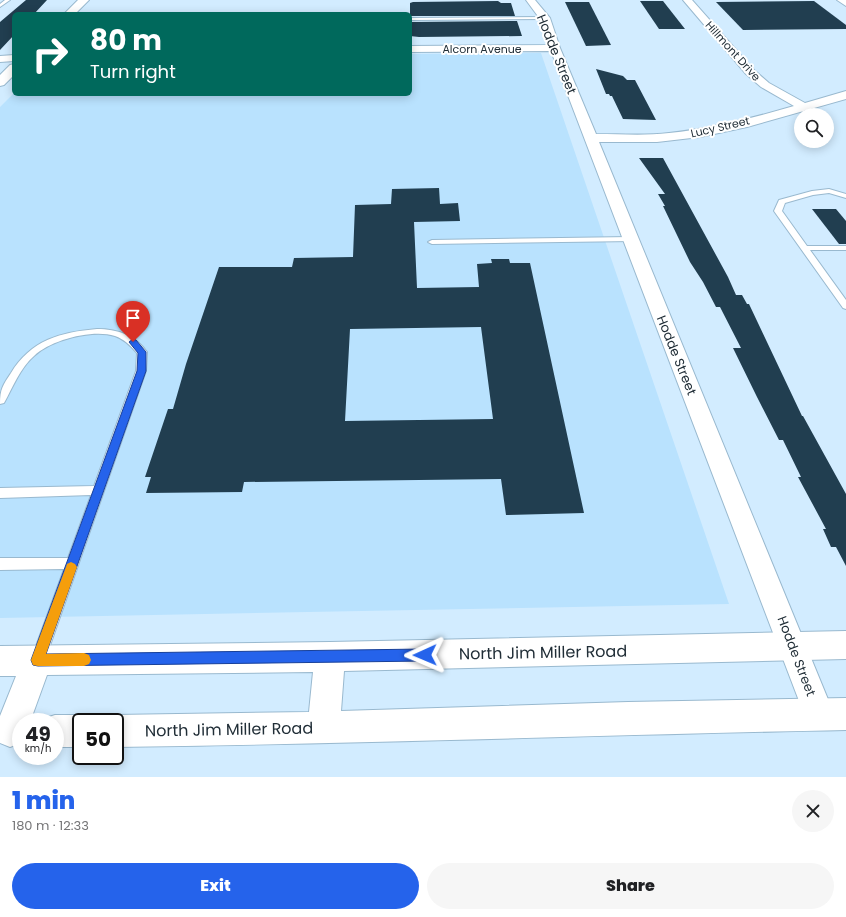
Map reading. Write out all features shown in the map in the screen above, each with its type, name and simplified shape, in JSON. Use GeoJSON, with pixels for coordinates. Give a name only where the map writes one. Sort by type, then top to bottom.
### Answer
{"type":"FeatureCollection","features":[{"type":"Feature","properties":{"kind":"main road"},"geometry":{"type":"LineString","coordinates":[[72,12],[84,0]]}},
{"type":"Feature","properties":{"kind":"main road"},"geometry":{"type":"LineString","coordinates":[[0,82],[12,70]]}},
{"type":"Feature","properties":{"kind":"main road","name":"North Jim Miller Road"},"geometry":{"type":"LineString","coordinates":[[0,661],[330,657],[846,645]]}},
{"type":"Feature","properties":{"kind":"main road"},"geometry":{"type":"LineString","coordinates":[[323,728],[330,657]]}},
{"type":"Feature","properties":{"kind":"main road"},"geometry":{"type":"LineString","coordinates":[[10,732],[38,660]]}},
{"type":"Feature","properties":{"kind":"main road","name":"North Jim Miller Road"},"geometry":{"type":"LineString","coordinates":[[124,731],[323,728],[833,714]]}},
{"type":"Feature","properties":{"kind":"street","name":"Hodde Street"},"geometry":{"type":"LineString","coordinates":[[530,0],[545,18],[590,138],[793,646],[833,714]]}},
{"type":"Feature","properties":{"kind":"street","name":"Hillmont Drive"},"geometry":{"type":"LineString","coordinates":[[688,0],[750,72],[765,85],[804,106]]}},
{"type":"Feature","properties":{"kind":"street"},"geometry":{"type":"LineString","coordinates":[[841,0],[846,4]]}},
{"type":"Feature","properties":{"kind":"street","name":"Alcorn Avenue"},"geometry":{"type":"LineString","coordinates":[[412,49],[555,48]]}},
{"type":"Feature","properties":{"kind":"street"},"geometry":{"type":"LineString","coordinates":[[0,59],[12,58]]}},
{"type":"Feature","properties":{"kind":"street","name":"Lucy Street"},"geometry":{"type":"LineString","coordinates":[[590,138],[651,138],[712,131],[846,95]]}},
{"type":"Feature","properties":{"kind":"lane"},"geometry":{"type":"LineString","coordinates":[[0,6],[8,0]]}},
{"type":"Feature","properties":{"kind":"lane"},"geometry":{"type":"LineString","coordinates":[[412,19],[545,18]]}},
{"type":"Feature","properties":{"kind":"lane"},"geometry":{"type":"LineString","coordinates":[[846,196],[829,191],[812,193],[782,202],[778,211],[846,306]]}},
{"type":"Feature","properties":{"kind":"lane"},"geometry":{"type":"LineString","coordinates":[[432,242],[631,239]]}},
{"type":"Feature","properties":{"kind":"lane"},"geometry":{"type":"LineString","coordinates":[[804,248],[846,248]]}},
{"type":"Feature","properties":{"kind":"lane"},"geometry":{"type":"LineString","coordinates":[[0,400],[16,372],[30,353],[45,343],[69,335],[95,332],[117,333],[133,342],[142,352],[141,371],[38,660]]}},
{"type":"Feature","properties":{"kind":"lane"},"geometry":{"type":"LineString","coordinates":[[0,493],[99,490]]}},
{"type":"Feature","properties":{"kind":"lane"},"geometry":{"type":"LineString","coordinates":[[0,564],[73,563]]}},
{"type":"Feature","properties":{"kind":"shaded area"},"geometry":{"type":"Polygon","coordinates":[[[541,53],[729,604],[0,618],[0,107],[12,95],[412,96],[412,54],[541,53]]]}},
{"type":"Feature","properties":{"kind":"building"},"geometry":{"type":"Polygon","coordinates":[[[26,0],[47,0],[36,12],[12,12],[12,37],[0,50],[0,22],[26,0]]]}},
{"type":"Feature","properties":{"kind":"building"},"geometry":{"type":"Polygon","coordinates":[[[498,1],[501,3],[511,3],[515,16],[412,16],[412,12],[410,12],[410,3],[498,1]]]}},
{"type":"Feature","properties":{"kind":"building"},"geometry":{"type":"Polygon","coordinates":[[[640,1],[663,1],[685,29],[659,29],[640,1]]]}},
{"type":"Feature","properties":{"kind":"building"},"geometry":{"type":"Polygon","coordinates":[[[814,1],[846,25],[846,29],[743,30],[716,2],[814,1]]]}},
{"type":"Feature","properties":{"kind":"building"},"geometry":{"type":"Polygon","coordinates":[[[565,2],[589,2],[611,45],[586,46],[565,2]]]}},
{"type":"Feature","properties":{"kind":"building"},"geometry":{"type":"Polygon","coordinates":[[[517,21],[522,36],[412,36],[412,22],[517,21]]]}},
{"type":"Feature","properties":{"kind":"building"},"geometry":{"type":"Polygon","coordinates":[[[596,69],[623,76],[627,80],[635,80],[656,120],[623,119],[612,96],[606,94],[596,69]]]}},
{"type":"Feature","properties":{"kind":"building"},"geometry":{"type":"Polygon","coordinates":[[[639,158],[663,158],[728,277],[736,295],[742,295],[747,304],[749,304],[802,416],[846,494],[846,566],[836,547],[831,547],[823,529],[826,529],[798,477],[801,477],[783,440],[779,440],[733,348],[741,348],[720,307],[716,307],[703,282],[690,262],[663,206],[665,206],[658,194],[665,194],[639,158]]]}},
{"type":"Feature","properties":{"kind":"building"},"geometry":{"type":"Polygon","coordinates":[[[439,188],[440,204],[458,203],[460,221],[414,222],[417,288],[479,287],[477,264],[492,263],[491,259],[509,259],[510,263],[530,263],[584,513],[506,515],[501,479],[244,482],[242,492],[146,493],[151,477],[145,477],[168,409],[173,409],[186,364],[219,267],[292,267],[294,258],[353,257],[355,205],[391,204],[392,189],[439,188]],[[481,327],[350,329],[345,421],[493,419],[481,327]]]}},
{"type":"Feature","properties":{"kind":"building"},"geometry":{"type":"Polygon","coordinates":[[[812,209],[836,209],[846,221],[846,244],[839,244],[812,209]]]}},
{"type":"Feature","properties":{"kind":"slow traffic"},"geometry":{"type":"LineString","coordinates":[[71,567],[38,660],[84,660]]}},
{"type":"Feature","properties":{"kind":"route"},"geometry":{"type":"LineString","coordinates":[[133,342],[142,352],[141,371],[38,660],[425,655]]}}]}
